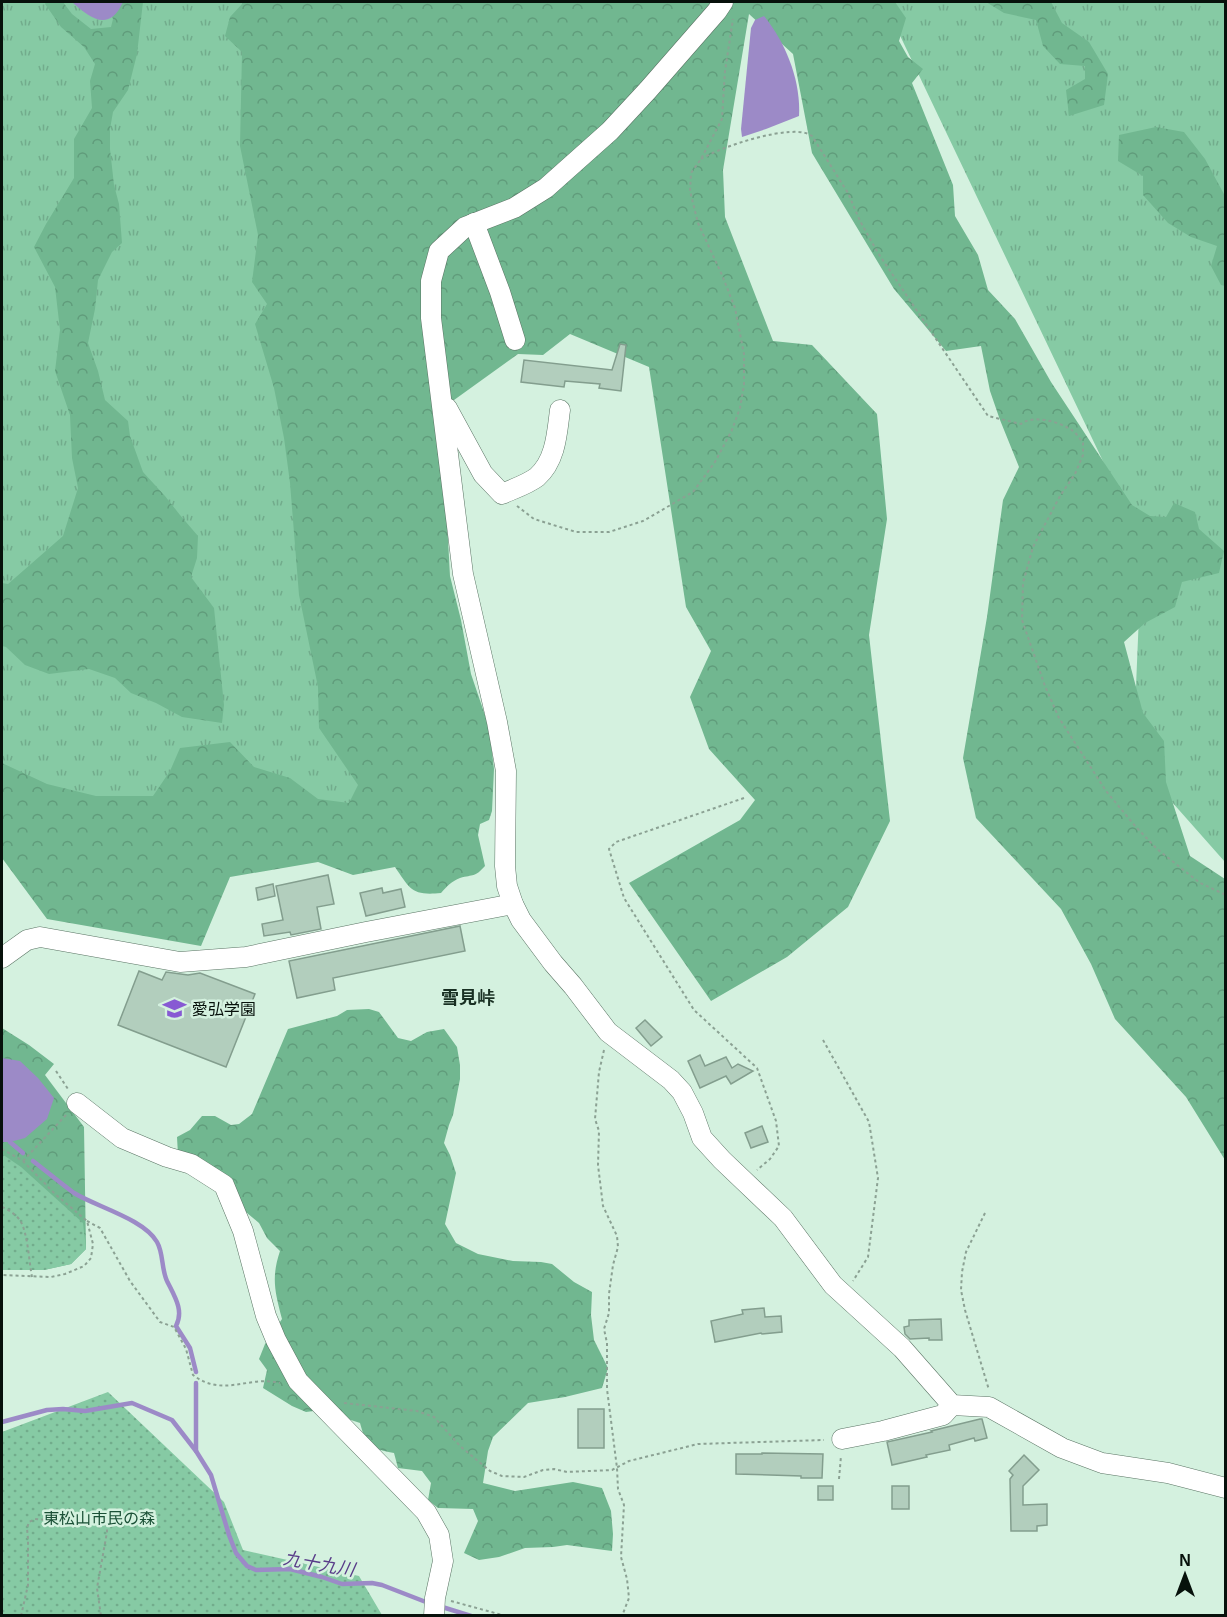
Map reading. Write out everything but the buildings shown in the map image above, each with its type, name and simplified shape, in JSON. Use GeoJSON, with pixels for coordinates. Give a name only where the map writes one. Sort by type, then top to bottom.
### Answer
{"type":"FeatureCollection","features":[{"type":"Feature","properties":{"kind":"street"},"geometry":{"type":"LineString","coordinates":[[729,7],[717,11],[676,60],[610,131],[546,188],[514,207],[465,227],[439,251],[431,280],[431,318],[463,574],[506,771],[505,866],[507,886],[513,904],[521,921],[612,1035],[671,1080],[682,1092],[702,1138],[783,1218],[833,1285],[902,1348],[952,1405],[989,1407],[1062,1449],[1102,1462],[1168,1473],[1226,1488]]}},
{"type":"Feature","properties":{"kind":"street"},"geometry":{"type":"LineString","coordinates":[[474,222],[515,340]]}},
{"type":"Feature","properties":{"kind":"street"},"geometry":{"type":"LineString","coordinates":[[441,395],[483,474],[502,494],[536,478],[549,462],[556,438],[560,410]]}},
{"type":"Feature","properties":{"kind":"street"},"geometry":{"type":"LineString","coordinates":[[2,958],[27,940],[40,937],[180,962],[246,957],[513,904]]}},
{"type":"Feature","properties":{"kind":"street"},"geometry":{"type":"LineString","coordinates":[[77,1103],[122,1138],[167,1157],[191,1164],[224,1185],[243,1231],[260,1295],[276,1340],[298,1381],[426,1512],[439,1535],[443,1561],[435,1605]]}},
{"type":"Feature","properties":{"kind":"street"},"geometry":{"type":"LineString","coordinates":[[842,1439],[943,1415],[952,1405]]}},
{"type":"Feature","properties":{"kind":"path"},"geometry":{"type":"LineString","coordinates":[[502,494],[534,519],[576,532],[609,532],[643,521],[693,492],[715,462],[732,430],[740,408],[744,385],[744,354],[735,308],[698,223],[690,191],[691,173],[722,119],[729,7]]}},
{"type":"Feature","properties":{"kind":"path"},"geometry":{"type":"LineString","coordinates":[[701,159],[712,153],[778,132],[807,132],[812,136],[848,193],[878,253],[988,416],[1021,424],[1026,420],[1048,420],[1072,430],[1083,442],[1083,455],[1075,474],[1060,496],[1033,548],[1023,583],[1022,620],[1059,718],[1106,791],[1157,849],[1200,882],[1226,895]]}},
{"type":"Feature","properties":{"kind":"path"},"geometry":{"type":"LineString","coordinates":[[744,798],[616,842],[609,849],[624,898],[694,1010],[757,1068],[776,1121],[778,1146],[770,1159],[744,1182]]}},
{"type":"Feature","properties":{"kind":"path"},"geometry":{"type":"LineString","coordinates":[[612,1035],[604,1049],[599,1072],[595,1119],[599,1131],[598,1165],[603,1206],[617,1236],[618,1247],[609,1294],[609,1313],[604,1329],[607,1343],[607,1389],[618,1489],[624,1505],[621,1557],[629,1598],[622,1616]]}},
{"type":"Feature","properties":{"kind":"path"},"geometry":{"type":"LineString","coordinates":[[823,1040],[869,1122],[878,1178],[868,1257],[844,1294]]}},
{"type":"Feature","properties":{"kind":"path"},"geometry":{"type":"LineString","coordinates":[[23,1161],[77,1103],[56,1071]]}},
{"type":"Feature","properties":{"kind":"path"},"geometry":{"type":"LineString","coordinates":[[2,1149],[23,1161],[55,1194],[87,1221],[100,1228],[130,1281],[160,1322],[174,1327],[186,1349],[193,1376],[199,1380],[220,1387],[270,1380],[312,1395],[417,1411],[434,1417],[460,1446],[490,1471],[502,1476],[524,1477],[543,1470],[554,1469],[567,1472],[612,1470],[629,1461],[698,1444],[842,1439],[839,1479]]}},
{"type":"Feature","properties":{"kind":"path"},"geometry":{"type":"LineString","coordinates":[[2,1207],[21,1221],[32,1277]]}},
{"type":"Feature","properties":{"kind":"path"},"geometry":{"type":"LineString","coordinates":[[985,1213],[966,1252],[961,1290],[989,1387],[989,1407]]}},
{"type":"Feature","properties":{"kind":"path"},"geometry":{"type":"LineString","coordinates":[[2,1275],[51,1277],[84,1266],[91,1258],[93,1244],[87,1221]]}},
{"type":"Feature","properties":{"kind":"path"},"geometry":{"type":"LineString","coordinates":[[21,1616],[28,1585],[27,1528],[29,1522],[35,1519],[76,1522],[98,1519],[106,1526],[107,1532],[98,1587],[101,1616]]}},
{"type":"Feature","properties":{"kind":"path"},"geometry":{"type":"LineString","coordinates":[[435,1605],[450,1601],[506,1616]]}},
{"type":"Feature","properties":{"kind":"green space"},"geometry":{"type":"Polygon","coordinates":[[[2,2],[315,2],[401,816],[2,792],[2,2]]]}},
{"type":"Feature","properties":{"kind":"green space"},"geometry":{"type":"Polygon","coordinates":[[[46,2],[63,2],[72,14],[91,29],[111,27],[113,19],[110,2],[143,2],[137,54],[128,90],[113,112],[110,129],[110,149],[114,185],[119,204],[122,243],[112,252],[98,280],[88,343],[105,400],[128,421],[130,436],[143,472],[198,536],[197,558],[191,577],[214,608],[224,705],[222,723],[182,717],[131,693],[115,678],[89,669],[49,674],[25,665],[2,646],[2,583],[8,584],[63,536],[78,488],[72,458],[70,415],[55,371],[60,330],[55,287],[34,247],[74,178],[74,139],[92,108],[90,81],[95,64],[84,47],[61,27],[45,4],[46,2]]]}},
{"type":"Feature","properties":{"kind":"green space"},"geometry":{"type":"Polygon","coordinates":[[[242,2],[895,2],[906,18],[899,41],[908,57],[923,69],[912,83],[953,185],[955,216],[978,255],[988,290],[1015,319],[1051,382],[1132,505],[1150,516],[1166,517],[1174,503],[1195,512],[1199,529],[1224,551],[1219,573],[1182,582],[1175,607],[1145,623],[1124,642],[1143,713],[1164,741],[1166,782],[1190,856],[1225,879],[1225,1160],[1186,1097],[1115,1019],[1091,964],[1061,909],[976,818],[963,758],[987,617],[1003,500],[1019,467],[990,391],[981,346],[946,351],[894,289],[812,153],[793,54],[749,14],[723,170],[725,217],[773,341],[812,345],[877,414],[887,519],[869,635],[890,821],[848,907],[787,957],[711,1001],[629,883],[740,820],[755,800],[709,749],[690,697],[711,651],[686,607],[649,367],[570,334],[543,355],[518,354],[436,413],[446,503],[450,576],[471,674],[489,727],[494,769],[492,811],[489,820],[480,824],[478,835],[485,866],[476,874],[454,881],[441,893],[431,894],[418,892],[408,886],[395,867],[353,875],[318,862],[230,877],[201,946],[47,919],[2,858],[2,763],[47,784],[96,796],[153,796],[170,771],[180,748],[230,742],[254,767],[290,778],[318,799],[349,803],[358,785],[319,728],[318,687],[299,595],[284,438],[274,388],[255,324],[267,304],[252,282],[258,235],[240,146],[242,52],[225,36],[230,17],[242,2]]]}},
{"type":"Feature","properties":{"kind":"green space"},"geometry":{"type":"Polygon","coordinates":[[[884,2],[1225,2],[1225,862],[1133,758],[1142,543],[884,2]]]}},
{"type":"Feature","properties":{"kind":"green space"},"geometry":{"type":"Polygon","coordinates":[[[986,2],[1051,2],[1062,23],[1089,42],[1108,74],[1104,105],[1069,116],[1066,90],[1085,79],[1085,66],[1060,64],[1043,46],[1036,20],[1004,13],[986,2]]]}},
{"type":"Feature","properties":{"kind":"green space"},"geometry":{"type":"Polygon","coordinates":[[[1156,127],[1184,132],[1205,159],[1225,196],[1225,286],[1221,285],[1211,266],[1217,246],[1191,237],[1168,223],[1143,195],[1143,176],[1118,161],[1119,135],[1156,127]]]}},
{"type":"Feature","properties":{"kind":"green space"},"geometry":{"type":"Polygon","coordinates":[[[369,1009],[379,1012],[398,1038],[411,1041],[427,1032],[444,1029],[457,1047],[460,1079],[453,1115],[444,1143],[456,1173],[445,1224],[456,1243],[478,1254],[513,1261],[552,1264],[574,1282],[592,1292],[591,1315],[594,1340],[608,1368],[602,1388],[528,1403],[493,1437],[488,1451],[483,1483],[515,1491],[573,1482],[602,1488],[611,1511],[612,1551],[567,1545],[525,1548],[499,1557],[479,1560],[464,1553],[478,1521],[473,1509],[438,1508],[428,1500],[431,1483],[422,1471],[398,1468],[394,1453],[371,1445],[360,1423],[321,1410],[306,1412],[263,1388],[267,1370],[259,1359],[265,1344],[282,1319],[275,1285],[280,1251],[267,1238],[259,1223],[178,1155],[177,1137],[190,1130],[202,1116],[215,1116],[231,1125],[239,1124],[252,1114],[288,1029],[337,1016],[347,1010],[369,1009]]]}},
{"type":"Feature","properties":{"kind":"green space"},"geometry":{"type":"Polygon","coordinates":[[[2,1028],[54,1064],[45,1075],[84,1127],[86,1249],[71,1264],[44,1270],[2,1270],[2,1028]]]}},
{"type":"Feature","properties":{"kind":"green space"},"geometry":{"type":"Polygon","coordinates":[[[2,1154],[21,1167],[83,1223],[86,1249],[71,1264],[44,1270],[2,1270],[2,1154]]]}},
{"type":"Feature","properties":{"kind":"green space","name":"東松山市民の森"},"geometry":{"type":"Polygon","coordinates":[[[108,1392],[224,1502],[243,1550],[359,1576],[382,1615],[2,1615],[2,1432],[108,1392]]]}},
{"type":"Feature","properties":{"kind":"shaded area"},"geometry":{"type":"Polygon","coordinates":[[[72,2],[123,2],[118,12],[112,17],[99,20],[72,2]]]}},
{"type":"Feature","properties":{"kind":"shaded area"},"geometry":{"type":"Polygon","coordinates":[[[764,16],[779,38],[795,76],[799,116],[742,137],[751,28],[755,20],[764,16]]]}},
{"type":"Feature","properties":{"kind":"shaded area"},"geometry":{"type":"Polygon","coordinates":[[[2,1058],[20,1061],[54,1098],[47,1119],[25,1138],[10,1142],[2,1142],[2,1058]]]}},
{"type":"Feature","properties":{"kind":"waterway","name":"九十九川"},"geometry":{"type":"LineString","coordinates":[[10,1142],[23,1153]]}},
{"type":"Feature","properties":{"kind":"waterway","name":"九十九川"},"geometry":{"type":"LineString","coordinates":[[33,1161],[74,1193],[131,1220],[151,1234],[161,1252],[166,1278],[178,1304],[179,1315],[176,1326],[190,1348],[196,1372]]}},
{"type":"Feature","properties":{"kind":"waterway","name":"九十九川"},"geometry":{"type":"LineString","coordinates":[[196,1383],[196,1451],[211,1475],[236,1553],[247,1566],[256,1570],[290,1569],[342,1584],[382,1585],[431,1604]]}},
{"type":"Feature","properties":{"kind":"waterway"},"geometry":{"type":"LineString","coordinates":[[2,1422],[47,1410],[85,1411],[132,1403],[172,1420],[196,1451]]}},
{"type":"Feature","properties":{"kind":"waterway","name":"九十九川"},"geometry":{"type":"LineString","coordinates":[[439,1606],[471,1616]]}},
{"type":"Feature","properties":{"kind":"place","name":"愛弘学園"},"geometry":{"type":"Point","coordinates":[174,1009]}},
{"type":"Feature","properties":{"kind":"district","name":"雪見峠"},"geometry":{"type":"Point","coordinates":[468,998]}}]}
